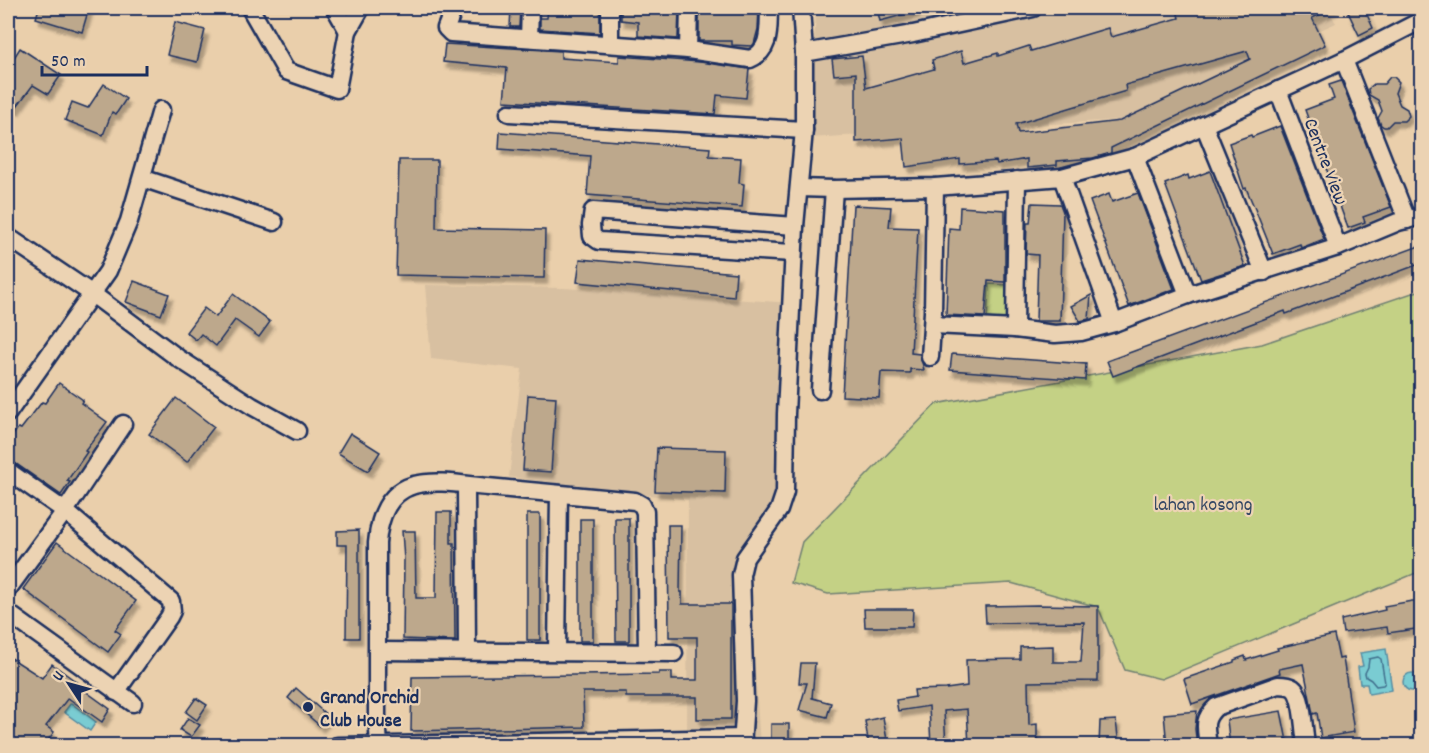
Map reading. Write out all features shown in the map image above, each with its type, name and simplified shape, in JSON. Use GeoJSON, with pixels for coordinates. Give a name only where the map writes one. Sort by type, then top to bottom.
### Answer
{"type":"FeatureCollection","features":[{"type":"Feature","properties":{"kind":"street"},"geometry":{"type":"LineString","coordinates":[[250,8],[286,71],[337,89],[348,31],[361,8]]}},
{"type":"Feature","properties":{"kind":"street"},"geometry":{"type":"LineString","coordinates":[[335,8],[348,31]]}},
{"type":"Feature","properties":{"kind":"street"},"geometry":{"type":"LineString","coordinates":[[454,8],[447,25],[451,33],[610,43],[750,58],[758,56],[767,43],[769,8]]}},
{"type":"Feature","properties":{"kind":"street"},"geometry":{"type":"LineString","coordinates":[[529,39],[530,8]]}},
{"type":"Feature","properties":{"kind":"street"},"geometry":{"type":"LineString","coordinates":[[610,8],[610,43]]}},
{"type":"Feature","properties":{"kind":"street"},"geometry":{"type":"LineString","coordinates":[[688,50],[689,8]]}},
{"type":"Feature","properties":{"kind":"street"},"geometry":{"type":"LineString","coordinates":[[337,746],[743,742],[745,701],[741,574],[745,558],[779,510],[785,492],[786,414],[795,226],[804,130],[804,53],[801,8]]}},
{"type":"Feature","properties":{"kind":"street"},"geometry":{"type":"LineString","coordinates":[[804,53],[913,34],[1033,8]]}},
{"type":"Feature","properties":{"kind":"street"},"geometry":{"type":"LineString","coordinates":[[799,188],[935,187],[1062,177],[1135,157],[1344,60],[1422,20]]}},
{"type":"Feature","properties":{"kind":"street"},"geometry":{"type":"LineString","coordinates":[[933,326],[1016,329],[1069,334],[1114,323],[1188,295],[1338,247],[1414,218],[1344,60]]}},
{"type":"Feature","properties":{"kind":"street","name":"Centre View"},"geometry":{"type":"LineString","coordinates":[[1278,90],[1338,247]]}},
{"type":"Feature","properties":{"kind":"street"},"geometry":{"type":"LineString","coordinates":[[8,413],[108,271],[119,248],[161,110]]}},
{"type":"Feature","properties":{"kind":"street"},"geometry":{"type":"LineString","coordinates":[[509,113],[804,130]]}},
{"type":"Feature","properties":{"kind":"street"},"geometry":{"type":"LineString","coordinates":[[1204,124],[1264,272]]}},
{"type":"Feature","properties":{"kind":"street"},"geometry":{"type":"LineString","coordinates":[[1135,157],[1188,295]]}},
{"type":"Feature","properties":{"kind":"street"},"geometry":{"type":"LineString","coordinates":[[1062,177],[1114,323]]}},
{"type":"Feature","properties":{"kind":"street"},"geometry":{"type":"LineString","coordinates":[[142,178],[274,222]]}},
{"type":"Feature","properties":{"kind":"street"},"geometry":{"type":"LineString","coordinates":[[1016,329],[1017,180]]}},
{"type":"Feature","properties":{"kind":"street"},"geometry":{"type":"LineString","coordinates":[[930,357],[933,326],[935,187]]}},
{"type":"Feature","properties":{"kind":"street"},"geometry":{"type":"LineString","coordinates":[[820,390],[834,189]]}},
{"type":"Feature","properties":{"kind":"street"},"geometry":{"type":"LineString","coordinates":[[794,253],[600,241],[592,236],[591,225],[593,211],[795,226]]}},
{"type":"Feature","properties":{"kind":"street"},"geometry":{"type":"LineString","coordinates":[[721,249],[722,221]]}},
{"type":"Feature","properties":{"kind":"street"},"geometry":{"type":"LineString","coordinates":[[8,237],[91,293],[178,358],[252,406],[297,431]]}},
{"type":"Feature","properties":{"kind":"street"},"geometry":{"type":"LineString","coordinates":[[8,589],[65,512],[123,424]]}},
{"type":"Feature","properties":{"kind":"street"},"geometry":{"type":"LineString","coordinates":[[8,471],[65,512],[171,601],[169,617],[116,692]]}},
{"type":"Feature","properties":{"kind":"street"},"geometry":{"type":"LineString","coordinates":[[379,745],[377,715],[377,543],[379,524],[382,512],[396,495],[413,485],[438,483],[466,485],[635,501],[642,505],[645,512],[647,652]]}},
{"type":"Feature","properties":{"kind":"street"},"geometry":{"type":"LineString","coordinates":[[466,485],[467,651]]}},
{"type":"Feature","properties":{"kind":"street"},"geometry":{"type":"LineString","coordinates":[[557,651],[560,494]]}},
{"type":"Feature","properties":{"kind":"street"},"geometry":{"type":"LineString","coordinates":[[8,613],[133,703]]}},
{"type":"Feature","properties":{"kind":"street"},"geometry":{"type":"LineString","coordinates":[[378,651],[674,653]]}},
{"type":"Feature","properties":{"kind":"street"},"geometry":{"type":"LineString","coordinates":[[1208,746],[1205,723],[1208,714],[1216,707],[1278,685],[1286,685],[1293,688],[1299,697],[1306,746]]}},
{"type":"Feature","properties":{"kind":"shaded area"},"geometry":{"type":"Polygon","coordinates":[[[816,8],[1327,8],[1336,23],[1121,120],[810,138],[816,8]]]}},
{"type":"Feature","properties":{"kind":"shaded area"},"geometry":{"type":"Polygon","coordinates":[[[425,285],[563,288],[793,303],[782,495],[747,551],[760,745],[687,745],[688,500],[509,477],[522,369],[431,359],[425,285]]]}},
{"type":"Feature","properties":{"kind":"green space"},"geometry":{"type":"Polygon","coordinates":[[[989,284],[1011,285],[1009,322],[987,321],[989,284]]]}},
{"type":"Feature","properties":{"kind":"green space","name":"lahan kosong"},"geometry":{"type":"Polygon","coordinates":[[[1421,290],[1421,571],[1161,679],[1125,670],[1098,607],[1011,583],[828,594],[791,583],[802,542],[936,404],[1262,344],[1421,290]]]}},
{"type":"Feature","properties":{"kind":"water"},"geometry":{"type":"Polygon","coordinates":[[[1386,649],[1392,690],[1369,694],[1367,684],[1360,684],[1358,667],[1363,666],[1360,653],[1386,649]]]}},
{"type":"Feature","properties":{"kind":"water"},"geometry":{"type":"Polygon","coordinates":[[[1412,673],[1418,676],[1421,682],[1418,688],[1412,691],[1406,688],[1403,682],[1406,676],[1412,673]]]}},
{"type":"Feature","properties":{"kind":"water"},"geometry":{"type":"Polygon","coordinates":[[[71,703],[96,722],[90,731],[64,712],[71,703]]]}},
{"type":"Feature","properties":{"kind":"building"},"geometry":{"type":"Polygon","coordinates":[[[39,8],[89,8],[82,32],[36,18],[39,8]]]}},
{"type":"Feature","properties":{"kind":"building"},"geometry":{"type":"Polygon","coordinates":[[[511,8],[520,8],[519,27],[510,27],[511,8]]]}},
{"type":"Feature","properties":{"kind":"building"},"geometry":{"type":"Polygon","coordinates":[[[548,8],[600,8],[600,33],[540,29],[540,18],[547,18],[548,8]]]}},
{"type":"Feature","properties":{"kind":"building"},"geometry":{"type":"Polygon","coordinates":[[[621,8],[679,8],[678,39],[638,36],[638,22],[621,20],[621,8]]]}},
{"type":"Feature","properties":{"kind":"building"},"geometry":{"type":"Polygon","coordinates":[[[699,8],[759,8],[758,29],[754,44],[752,46],[732,45],[732,41],[699,41],[699,8]]]}},
{"type":"Feature","properties":{"kind":"building"},"geometry":{"type":"Polygon","coordinates":[[[877,8],[916,8],[917,11],[880,21],[877,8]]]}},
{"type":"Feature","properties":{"kind":"building"},"geometry":{"type":"Polygon","coordinates":[[[1185,8],[1335,8],[1312,18],[1325,45],[1111,148],[1111,153],[1093,158],[1057,161],[1057,165],[1027,168],[1027,159],[997,164],[996,161],[960,164],[960,159],[906,167],[903,138],[856,142],[856,73],[834,75],[832,59],[862,56],[866,88],[934,69],[932,60],[961,51],[964,63],[998,53],[998,56],[1029,46],[1031,51],[1108,28],[1111,37],[1179,18],[1177,10],[1185,8]],[[1247,51],[1125,85],[1126,91],[1016,124],[1018,133],[1120,121],[1250,59],[1247,51]]]}},
{"type":"Feature","properties":{"kind":"building"},"geometry":{"type":"Polygon","coordinates":[[[1364,8],[1373,28],[1359,35],[1348,12],[1364,8]]]}},
{"type":"Feature","properties":{"kind":"building"},"geometry":{"type":"Polygon","coordinates":[[[175,22],[205,30],[197,62],[167,55],[175,22]]]}},
{"type":"Feature","properties":{"kind":"building"},"geometry":{"type":"Polygon","coordinates":[[[445,44],[561,51],[561,58],[619,62],[619,56],[700,62],[749,69],[746,98],[717,95],[715,114],[504,101],[507,68],[443,62],[445,44]]]}},
{"type":"Feature","properties":{"kind":"building"},"geometry":{"type":"Polygon","coordinates":[[[20,48],[61,75],[48,94],[33,85],[15,109],[8,104],[8,67],[20,48]]]}},
{"type":"Feature","properties":{"kind":"building"},"geometry":{"type":"Polygon","coordinates":[[[1390,77],[1394,77],[1399,82],[1395,93],[1400,105],[1407,109],[1409,116],[1404,121],[1393,121],[1384,127],[1378,118],[1382,111],[1378,100],[1369,95],[1368,89],[1374,84],[1384,84],[1390,77]]]}},
{"type":"Feature","properties":{"kind":"building"},"geometry":{"type":"Polygon","coordinates":[[[1341,81],[1391,207],[1363,217],[1365,222],[1348,228],[1305,110],[1334,99],[1329,85],[1341,81]]]}},
{"type":"Feature","properties":{"kind":"building"},"geometry":{"type":"Polygon","coordinates":[[[104,84],[126,99],[116,114],[112,112],[103,135],[65,120],[72,102],[88,108],[104,84]]]}},
{"type":"Feature","properties":{"kind":"building"},"geometry":{"type":"Polygon","coordinates":[[[1280,126],[1324,239],[1301,248],[1300,244],[1273,254],[1246,188],[1244,189],[1229,143],[1280,126]]]}},
{"type":"Feature","properties":{"kind":"building"},"geometry":{"type":"Polygon","coordinates":[[[500,132],[710,148],[709,156],[741,158],[739,183],[744,184],[742,207],[587,195],[590,156],[499,149],[500,132]]]}},
{"type":"Feature","properties":{"kind":"building"},"geometry":{"type":"Polygon","coordinates":[[[399,160],[437,160],[436,228],[545,230],[544,278],[396,275],[399,160]]]}},
{"type":"Feature","properties":{"kind":"building"},"geometry":{"type":"Polygon","coordinates":[[[1210,171],[1245,266],[1201,280],[1165,184],[1188,175],[1189,179],[1210,171]]]}},
{"type":"Feature","properties":{"kind":"building"},"geometry":{"type":"Polygon","coordinates":[[[1138,193],[1174,289],[1129,306],[1090,201],[1109,194],[1112,202],[1138,193]]]}},
{"type":"Feature","properties":{"kind":"building"},"geometry":{"type":"Polygon","coordinates":[[[1032,203],[1060,204],[1063,212],[1060,321],[1036,321],[1038,255],[1026,254],[1027,223],[1030,223],[1032,203]]]}},
{"type":"Feature","properties":{"kind":"building"},"geometry":{"type":"Polygon","coordinates":[[[853,205],[891,207],[889,227],[918,228],[911,353],[920,354],[924,370],[910,369],[910,373],[881,372],[879,398],[842,396],[853,205]]]}},
{"type":"Feature","properties":{"kind":"building"},"geometry":{"type":"Polygon","coordinates":[[[960,207],[1005,210],[1005,282],[988,281],[985,317],[946,315],[949,228],[959,229],[960,207]]]}},
{"type":"Feature","properties":{"kind":"building"},"geometry":{"type":"Polygon","coordinates":[[[1422,245],[1422,263],[1286,314],[1285,311],[1113,376],[1107,361],[1422,245]]]}},
{"type":"Feature","properties":{"kind":"building"},"geometry":{"type":"Polygon","coordinates":[[[580,259],[736,273],[734,297],[577,282],[580,259]]]}},
{"type":"Feature","properties":{"kind":"building"},"geometry":{"type":"Polygon","coordinates":[[[134,281],[169,294],[161,315],[126,302],[134,281]]]}},
{"type":"Feature","properties":{"kind":"building"},"geometry":{"type":"Polygon","coordinates":[[[233,294],[270,322],[259,337],[235,320],[216,346],[201,334],[196,340],[186,332],[204,308],[216,317],[233,294]]]}},
{"type":"Feature","properties":{"kind":"building"},"geometry":{"type":"Polygon","coordinates":[[[1091,295],[1089,319],[1080,321],[1071,306],[1091,295]]]}},
{"type":"Feature","properties":{"kind":"building"},"geometry":{"type":"Polygon","coordinates":[[[952,354],[1086,364],[1085,380],[950,370],[952,354]]]}},
{"type":"Feature","properties":{"kind":"building"},"geometry":{"type":"Polygon","coordinates":[[[59,383],[83,400],[81,403],[107,422],[85,451],[87,452],[67,481],[70,482],[61,495],[8,458],[8,442],[42,402],[45,403],[59,383]]]}},
{"type":"Feature","properties":{"kind":"building"},"geometry":{"type":"Polygon","coordinates":[[[528,395],[556,397],[551,472],[523,470],[528,395]]]}},
{"type":"Feature","properties":{"kind":"building"},"geometry":{"type":"Polygon","coordinates":[[[176,398],[214,427],[187,462],[149,434],[176,398]]]}},
{"type":"Feature","properties":{"kind":"building"},"geometry":{"type":"Polygon","coordinates":[[[350,433],[380,452],[368,471],[338,453],[350,433]]]}},
{"type":"Feature","properties":{"kind":"building"},"geometry":{"type":"Polygon","coordinates":[[[657,448],[726,450],[725,493],[655,491],[657,448]]]}},
{"type":"Feature","properties":{"kind":"building"},"geometry":{"type":"Polygon","coordinates":[[[437,512],[451,512],[451,543],[454,543],[455,641],[403,639],[402,531],[415,531],[416,598],[436,598],[437,512]]]}},
{"type":"Feature","properties":{"kind":"building"},"geometry":{"type":"Polygon","coordinates":[[[527,514],[540,514],[540,640],[527,640],[527,514]]]}},
{"type":"Feature","properties":{"kind":"building"},"geometry":{"type":"Polygon","coordinates":[[[615,518],[629,518],[629,641],[616,641],[615,518]]]}},
{"type":"Feature","properties":{"kind":"building"},"geometry":{"type":"Polygon","coordinates":[[[580,519],[593,519],[593,641],[580,641],[580,519]]]}},
{"type":"Feature","properties":{"kind":"building"},"geometry":{"type":"Polygon","coordinates":[[[668,525],[681,525],[680,592],[682,592],[682,604],[731,604],[731,719],[697,719],[697,697],[626,697],[626,692],[583,692],[584,727],[411,731],[412,677],[672,672],[672,680],[697,680],[697,637],[669,637],[668,525]]]}},
{"type":"Feature","properties":{"kind":"building"},"geometry":{"type":"Polygon","coordinates":[[[359,530],[359,638],[346,638],[347,545],[337,545],[337,531],[359,530]]]}},
{"type":"Feature","properties":{"kind":"building"},"geometry":{"type":"Polygon","coordinates":[[[57,542],[136,601],[115,630],[121,634],[108,652],[23,589],[57,542]]]}},
{"type":"Feature","properties":{"kind":"building"},"geometry":{"type":"Polygon","coordinates":[[[1422,601],[1422,628],[1388,633],[1387,627],[1343,633],[1341,620],[1385,610],[1384,606],[1422,601]]]}},
{"type":"Feature","properties":{"kind":"building"},"geometry":{"type":"Polygon","coordinates":[[[985,606],[1098,606],[1098,681],[1028,682],[1029,725],[1037,724],[1037,746],[969,746],[967,709],[944,711],[946,746],[931,746],[929,706],[898,711],[896,700],[915,697],[914,690],[967,686],[966,660],[1020,659],[1020,647],[1053,646],[1053,662],[1081,662],[1084,622],[986,623],[985,606]]]}},
{"type":"Feature","properties":{"kind":"building"},"geometry":{"type":"Polygon","coordinates":[[[864,609],[913,609],[912,627],[865,627],[864,609]]]}},
{"type":"Feature","properties":{"kind":"building"},"geometry":{"type":"Polygon","coordinates":[[[1334,635],[1339,659],[1343,658],[1354,732],[1321,738],[1317,713],[1313,714],[1303,664],[1279,669],[1280,673],[1192,704],[1184,679],[1245,656],[1246,660],[1278,650],[1277,648],[1334,635]]]}},
{"type":"Feature","properties":{"kind":"building"},"geometry":{"type":"Polygon","coordinates":[[[8,656],[42,678],[52,664],[110,709],[102,722],[68,698],[46,726],[54,732],[44,746],[8,746],[8,656]]]}},
{"type":"Feature","properties":{"kind":"building"},"geometry":{"type":"Polygon","coordinates":[[[801,663],[815,663],[812,698],[831,703],[827,717],[799,710],[807,683],[799,683],[801,663]]]}},
{"type":"Feature","properties":{"kind":"building","name":"Grand Orchid Club House"},"geometry":{"type":"Polygon","coordinates":[[[296,688],[329,717],[320,726],[288,698],[296,688]]]}},
{"type":"Feature","properties":{"kind":"building"},"geometry":{"type":"Polygon","coordinates":[[[196,698],[207,705],[197,720],[186,712],[196,698]]]}},
{"type":"Feature","properties":{"kind":"building"},"geometry":{"type":"Polygon","coordinates":[[[1197,711],[1195,729],[1197,746],[1167,746],[1164,714],[1197,711]]]}},
{"type":"Feature","properties":{"kind":"building"},"geometry":{"type":"Polygon","coordinates":[[[1281,711],[1288,746],[1230,746],[1227,720],[1281,711]]]}},
{"type":"Feature","properties":{"kind":"building"},"geometry":{"type":"Polygon","coordinates":[[[883,717],[888,746],[869,746],[865,721],[883,717]]]}},
{"type":"Feature","properties":{"kind":"building"},"geometry":{"type":"Polygon","coordinates":[[[188,718],[200,725],[191,737],[180,730],[188,718]]]}},
{"type":"Feature","properties":{"kind":"building"},"geometry":{"type":"Polygon","coordinates":[[[1116,720],[1119,746],[1099,746],[1100,721],[1116,720]]]}},
{"type":"Feature","properties":{"kind":"building"},"geometry":{"type":"Polygon","coordinates":[[[771,724],[789,724],[789,740],[771,740],[771,724]]]}},
{"type":"Feature","properties":{"kind":"place","name":"Grand Orchid Club House"},"geometry":{"type":"Point","coordinates":[308,707]}}]}
